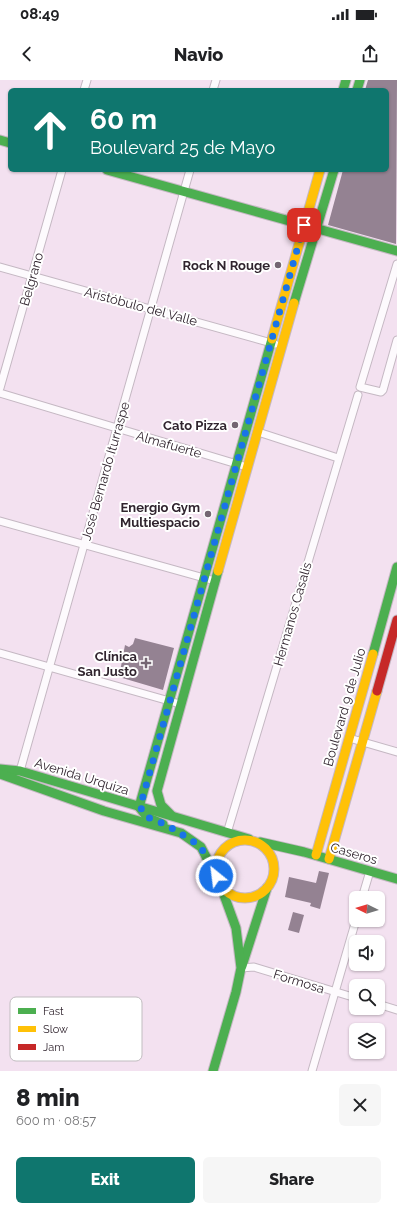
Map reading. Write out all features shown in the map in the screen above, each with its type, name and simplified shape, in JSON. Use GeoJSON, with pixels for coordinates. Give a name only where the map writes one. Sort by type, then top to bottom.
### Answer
{"type":"FeatureCollection","features":[{"type":"Feature","properties":{"kind":"main road"},"geometry":{"type":"LineString","coordinates":[[114,172],[397,251]]}},
{"type":"Feature","properties":{"kind":"main road"},"geometry":{"type":"LineString","coordinates":[[180,833],[167,825],[147,817],[140,807],[319,172]]}},
{"type":"Feature","properties":{"kind":"main road"},"geometry":{"type":"LineString","coordinates":[[176,818],[162,809],[156,791],[281,346],[333,172]]}},
{"type":"Feature","properties":{"kind":"main road","name":"Boulevard 9 de Julio"},"geometry":{"type":"LineString","coordinates":[[316,855],[397,567]]}},
{"type":"Feature","properties":{"kind":"main road"},"geometry":{"type":"LineString","coordinates":[[329,859],[395,633],[397,620]]}},
{"type":"Feature","properties":{"kind":"main road","name":"Avenida Urquiza"},"geometry":{"type":"LineString","coordinates":[[0,769],[20,772],[251,840]]}},
{"type":"Feature","properties":{"kind":"main road","name":"Avenida Urquiza"},"geometry":{"type":"LineString","coordinates":[[0,774],[104,811],[180,833],[201,847],[219,882]]}},
{"type":"Feature","properties":{"kind":"main road"},"geometry":{"type":"LineString","coordinates":[[213,1071],[241,968],[246,958],[267,888],[273,876],[274,867],[268,851],[262,844],[251,840],[235,841],[227,846],[220,853],[216,866],[219,882],[236,928],[241,968]]}},
{"type":"Feature","properties":{"kind":"main road","name":"Caseros"},"geometry":{"type":"LineString","coordinates":[[251,840],[316,855],[397,879]]}},
{"type":"Feature","properties":{"kind":"main road","name":"Caseros"},"geometry":{"type":"LineString","coordinates":[[274,867],[283,856],[304,852]]}},
{"type":"Feature","properties":{"kind":"main road"},"geometry":{"type":"LineString","coordinates":[[219,882],[230,894],[243,898],[256,896],[267,888]]}},
{"type":"Feature","properties":{"kind":"street","name":"Belgrano"},"geometry":{"type":"LineString","coordinates":[[0,388],[61,172]]}},
{"type":"Feature","properties":{"kind":"street","name":"José Bernardo Iturraspe"},"geometry":{"type":"LineString","coordinates":[[20,772],[189,172]]}},
{"type":"Feature","properties":{"kind":"street"},"geometry":{"type":"LineString","coordinates":[[397,264],[360,387],[381,392],[383,390],[397,340]]}},
{"type":"Feature","properties":{"kind":"street","name":"Aristóbulo del Valle"},"geometry":{"type":"LineString","coordinates":[[0,267],[151,308],[281,346]]}},
{"type":"Feature","properties":{"kind":"street","name":"Almafuerte"},"geometry":{"type":"LineString","coordinates":[[0,393],[247,467]]}},
{"type":"Feature","properties":{"kind":"street","name":"Hermanos Casalis"},"geometry":{"type":"LineString","coordinates":[[227,833],[358,395]]}},
{"type":"Feature","properties":{"kind":"street"},"geometry":{"type":"LineString","coordinates":[[258,432],[338,458]]}},
{"type":"Feature","properties":{"kind":"street"},"geometry":{"type":"LineString","coordinates":[[0,521],[215,581]]}},
{"type":"Feature","properties":{"kind":"street"},"geometry":{"type":"LineString","coordinates":[[380,628],[395,633]]}},
{"type":"Feature","properties":{"kind":"street"},"geometry":{"type":"LineString","coordinates":[[0,653],[180,704]]}},
{"type":"Feature","properties":{"kind":"street"},"geometry":{"type":"LineString","coordinates":[[349,738],[397,752]]}},
{"type":"Feature","properties":{"kind":"street"},"geometry":{"type":"LineString","coordinates":[[364,891],[370,871]]}},
{"type":"Feature","properties":{"kind":"street"},"geometry":{"type":"LineString","coordinates":[[312,1071],[354,927]]}},
{"type":"Feature","properties":{"kind":"street","name":"Formosa"},"geometry":{"type":"LineString","coordinates":[[241,968],[254,967],[349,996]]}},
{"type":"Feature","properties":{"kind":"street"},"geometry":{"type":"LineString","coordinates":[[385,1006],[397,1010]]}},
{"type":"Feature","properties":{"kind":"building"},"geometry":{"type":"Polygon","coordinates":[[[368,80],[397,80],[396,244],[328,225],[342,172],[389,172],[389,88],[366,88],[368,80]]]}},
{"type":"Feature","properties":{"kind":"building","name":"Clínica San Justo"},"geometry":{"type":"Polygon","coordinates":[[[135,638],[174,648],[163,690],[119,677],[125,645],[129,647],[133,644],[135,638]]]}},
{"type":"Feature","properties":{"kind":"building"},"geometry":{"type":"Polygon","coordinates":[[[319,871],[329,873],[320,909],[310,906],[311,903],[285,897],[289,877],[316,883],[319,871]]]}},
{"type":"Feature","properties":{"kind":"building"},"geometry":{"type":"Polygon","coordinates":[[[293,912],[304,915],[299,933],[288,930],[293,912]]]}},
{"type":"Feature","properties":{"kind":"traffic: fast"},"geometry":{"type":"LineString","coordinates":[[344,88],[346,80]]}},
{"type":"Feature","properties":{"kind":"traffic: fast"},"geometry":{"type":"LineString","coordinates":[[358,88],[360,80]]}},
{"type":"Feature","properties":{"kind":"traffic: fast"},"geometry":{"type":"LineString","coordinates":[[0,140],[8,142]]}},
{"type":"Feature","properties":{"kind":"traffic: fast"},"geometry":{"type":"LineString","coordinates":[[114,172],[397,251]]}},
{"type":"Feature","properties":{"kind":"traffic: fast"},"geometry":{"type":"LineString","coordinates":[[294,303],[333,172]]}},
{"type":"Feature","properties":{"kind":"traffic: fast"},"geometry":{"type":"LineString","coordinates":[[163,824],[147,817],[139,807],[272,339]]}},
{"type":"Feature","properties":{"kind":"traffic: fast"},"geometry":{"type":"LineString","coordinates":[[373,654],[397,567]]}},
{"type":"Feature","properties":{"kind":"traffic: fast"},"geometry":{"type":"LineString","coordinates":[[171,815],[161,805],[157,791],[218,571]]}},
{"type":"Feature","properties":{"kind":"traffic: fast"},"geometry":{"type":"LineString","coordinates":[[0,769],[20,771],[249,839]]}},
{"type":"Feature","properties":{"kind":"traffic: fast"},"geometry":{"type":"LineString","coordinates":[[0,774],[104,811],[181,833],[201,847],[218,880]]}},
{"type":"Feature","properties":{"kind":"traffic: fast"},"geometry":{"type":"LineString","coordinates":[[260,842],[304,852],[397,879]]}},
{"type":"Feature","properties":{"kind":"traffic: fast"},"geometry":{"type":"LineString","coordinates":[[213,1071],[236,992],[241,968],[236,928],[220,884]]}},
{"type":"Feature","properties":{"kind":"traffic: fast"},"geometry":{"type":"LineString","coordinates":[[242,966],[267,888]]}},
{"type":"Feature","properties":{"kind":"traffic: slow"},"geometry":{"type":"LineString","coordinates":[[272,339],[319,172]]}},
{"type":"Feature","properties":{"kind":"traffic: slow"},"geometry":{"type":"LineString","coordinates":[[218,571],[294,303]]}},
{"type":"Feature","properties":{"kind":"traffic: slow"},"geometry":{"type":"LineString","coordinates":[[316,855],[373,654]]}},
{"type":"Feature","properties":{"kind":"traffic: slow"},"geometry":{"type":"LineString","coordinates":[[329,859],[377,691]]}},
{"type":"Feature","properties":{"kind":"traffic: slow"},"geometry":{"type":"LineString","coordinates":[[239,840],[251,840],[266,848],[274,863],[274,869],[274,875],[266,890],[251,898],[239,898],[224,890],[216,875],[216,863],[224,848],[239,840]]}},
{"type":"Feature","properties":{"kind":"traffic: jam"},"geometry":{"type":"LineString","coordinates":[[377,691],[397,620]]}},
{"type":"Feature","properties":{"kind":"place","name":"Rock N Rouge"},"geometry":{"type":"Point","coordinates":[278,265]}},
{"type":"Feature","properties":{"kind":"place","name":"Cato Pizza"},"geometry":{"type":"Point","coordinates":[235,425]}},
{"type":"Feature","properties":{"kind":"place","name":"Energio Gym Multiespacio"},"geometry":{"type":"Point","coordinates":[208,514]}},
{"type":"Feature","properties":{"kind":"place","name":"Clínica San Justo"},"geometry":{"type":"Point","coordinates":[146,663]}},
{"type":"Feature","properties":{"kind":"route"},"geometry":{"type":"LineString","coordinates":[[216,876],[218,880],[201,847],[188,837],[167,825],[147,817],[142,812],[140,807],[304,225]]}}]}
